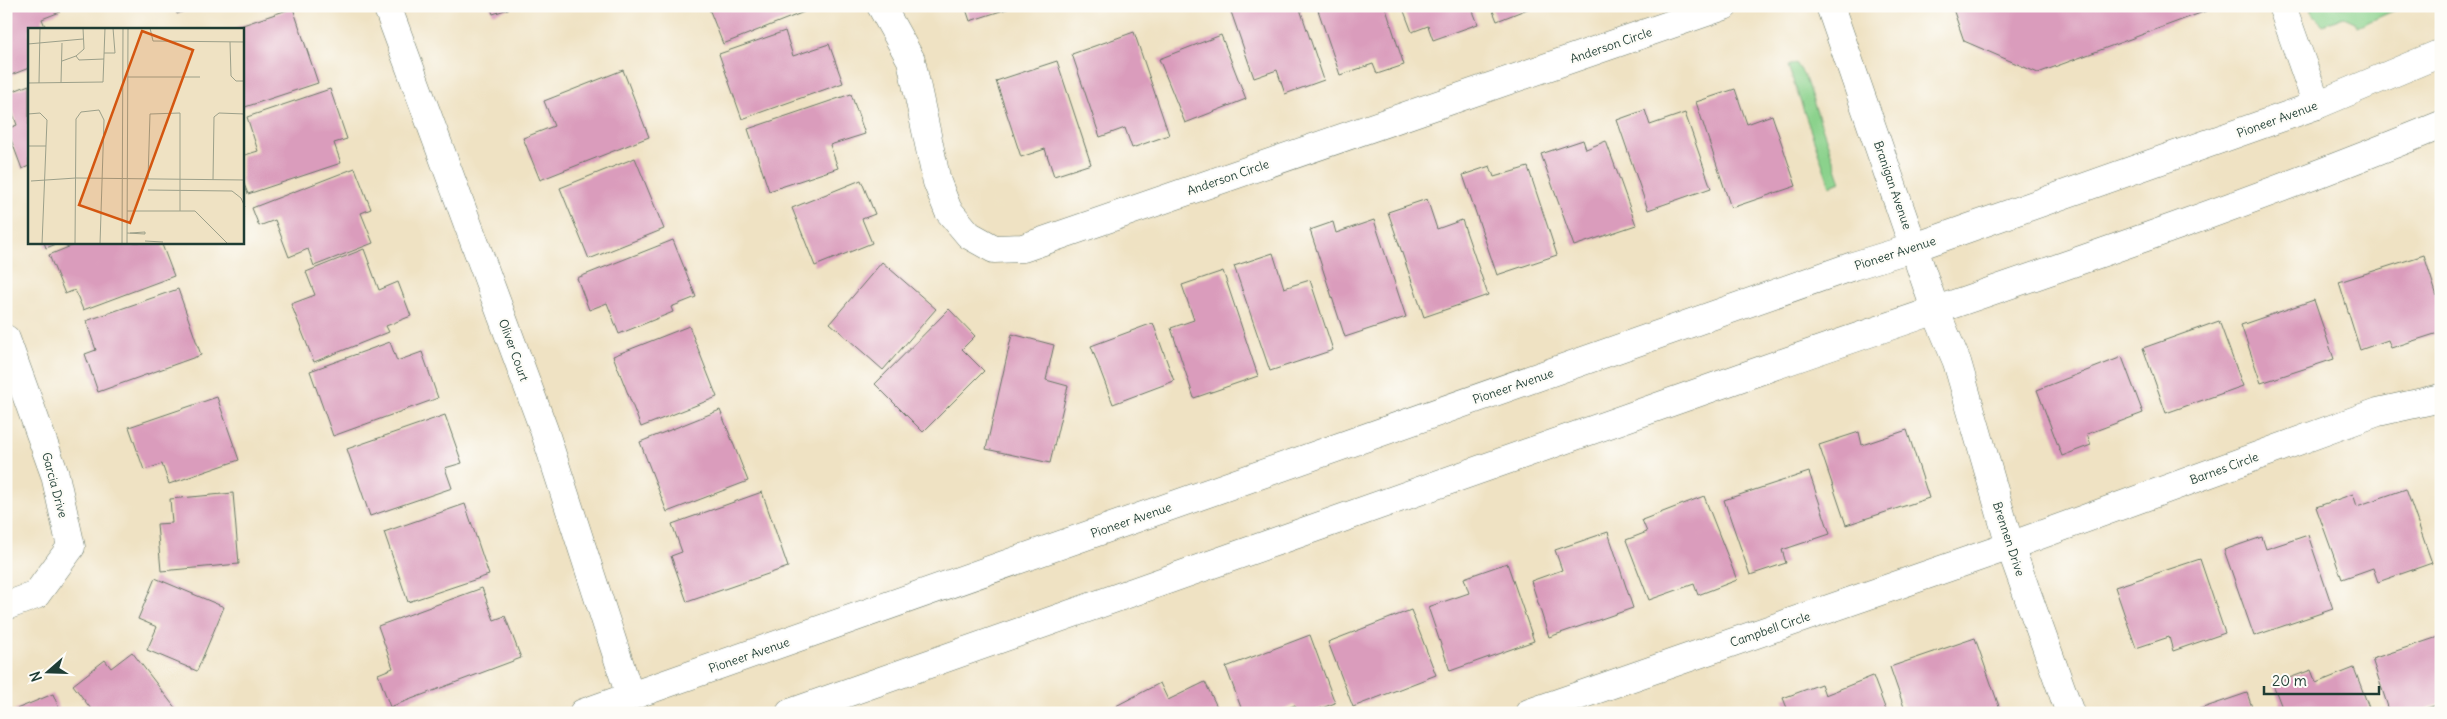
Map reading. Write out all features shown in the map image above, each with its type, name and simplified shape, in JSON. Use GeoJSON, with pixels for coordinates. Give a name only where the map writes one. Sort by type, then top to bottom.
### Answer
{"type":"FeatureCollection","features":[{"type":"Feature","properties":{"kind":"street","name":"Oliver Court"},"geometry":{"type":"LineString","coordinates":[[388,6],[544,430],[630,696]]}},
{"type":"Feature","properties":{"kind":"street","name":"Anderson Circle"},"geometry":{"type":"LineString","coordinates":[[881,6],[911,60],[937,182],[948,210],[969,235],[994,248],[1023,248],[1724,6]]}},
{"type":"Feature","properties":{"kind":"street","name":"Branigan Avenue"},"geometry":{"type":"LineString","coordinates":[[1830,6],[1936,312],[1957,362]]}},
{"type":"Feature","properties":{"kind":"street"},"geometry":{"type":"LineString","coordinates":[[2282,6],[2317,105]]}},
{"type":"Feature","properties":{"kind":"street","name":"Pioneer Avenue"},"geometry":{"type":"LineString","coordinates":[[583,713],[1844,269],[1915,247],[2317,105],[2441,53]]}},
{"type":"Feature","properties":{"kind":"street"},"geometry":{"type":"LineString","coordinates":[[790,713],[1759,371],[1936,312],[2342,166],[2441,125]]}},
{"type":"Feature","properties":{"kind":"street","name":"Garcia Drive"},"geometry":{"type":"LineString","coordinates":[[6,339],[55,475],[71,547],[36,595],[6,606]]}},
{"type":"Feature","properties":{"kind":"street","name":"Brennen Drive"},"geometry":{"type":"LineString","coordinates":[[1957,362],[2010,546],[2070,713]]}},
{"type":"Feature","properties":{"kind":"street","name":"Barnes Circle"},"geometry":{"type":"LineString","coordinates":[[2010,546],[2378,412],[2441,398]]}},
{"type":"Feature","properties":{"kind":"street","name":"Campbell Circle"},"geometry":{"type":"LineString","coordinates":[[1529,713],[2010,546]]}},
{"type":"Feature","properties":{"kind":"green space"},"geometry":{"type":"Polygon","coordinates":[[[2310,6],[2404,6],[2357,27],[2355,22],[2344,17],[2323,25],[2315,17],[2310,6]]]}},
{"type":"Feature","properties":{"kind":"green space"},"geometry":{"type":"Polygon","coordinates":[[[1796,63],[1804,75],[1841,182],[1830,186],[1788,66],[1796,63]]]}},
{"type":"Feature","properties":{"kind":"building"},"geometry":{"type":"Polygon","coordinates":[[[6,6],[57,6],[60,12],[42,19],[46,28],[28,28],[28,68],[6,77],[6,6]]]}},
{"type":"Feature","properties":{"kind":"building"},"geometry":{"type":"Polygon","coordinates":[[[175,6],[197,6],[177,14],[175,6]]]}},
{"type":"Feature","properties":{"kind":"building"},"geometry":{"type":"Polygon","coordinates":[[[490,6],[514,6],[514,7],[493,14],[490,6]]]}},
{"type":"Feature","properties":{"kind":"building"},"geometry":{"type":"Polygon","coordinates":[[[708,6],[801,6],[804,12],[723,44],[708,6]]]}},
{"type":"Feature","properties":{"kind":"building"},"geometry":{"type":"Polygon","coordinates":[[[965,6],[1013,6],[1013,7],[970,21],[965,6]]]}},
{"type":"Feature","properties":{"kind":"building"},"geometry":{"type":"Polygon","coordinates":[[[1229,6],[1299,6],[1324,80],[1285,94],[1277,70],[1254,78],[1229,6]]]}},
{"type":"Feature","properties":{"kind":"building"},"geometry":{"type":"Polygon","coordinates":[[[1330,6],[1385,6],[1404,65],[1377,74],[1373,64],[1340,75],[1318,10],[1330,6]]]}},
{"type":"Feature","properties":{"kind":"building"},"geometry":{"type":"Polygon","coordinates":[[[1402,6],[1471,6],[1478,24],[1433,40],[1428,26],[1412,32],[1402,6]]]}},
{"type":"Feature","properties":{"kind":"building"},"geometry":{"type":"Polygon","coordinates":[[[1491,6],[1535,6],[1497,21],[1491,6]]]}},
{"type":"Feature","properties":{"kind":"building"},"geometry":{"type":"Polygon","coordinates":[[[1952,6],[2205,6],[2206,11],[2038,73],[1964,41],[1952,6]]]}},
{"type":"Feature","properties":{"kind":"building"},"geometry":{"type":"Polygon","coordinates":[[[293,8],[318,83],[244,107],[244,28],[234,28],[293,8]]]}},
{"type":"Feature","properties":{"kind":"building"},"geometry":{"type":"Polygon","coordinates":[[[785,31],[793,56],[829,44],[843,83],[742,119],[719,54],[785,31]]]}},
{"type":"Feature","properties":{"kind":"building"},"geometry":{"type":"Polygon","coordinates":[[[1134,32],[1169,135],[1132,148],[1125,128],[1100,137],[1072,54],[1134,32]]]}},
{"type":"Feature","properties":{"kind":"building"},"geometry":{"type":"Polygon","coordinates":[[[1221,35],[1246,99],[1185,123],[1159,59],[1221,35]]]}},
{"type":"Feature","properties":{"kind":"building"},"geometry":{"type":"Polygon","coordinates":[[[1057,61],[1091,164],[1054,176],[1045,149],[1021,157],[996,81],[1057,61]]]}},
{"type":"Feature","properties":{"kind":"building"},"geometry":{"type":"Polygon","coordinates":[[[623,70],[649,137],[540,180],[523,138],[554,126],[544,101],[623,70]]]}},
{"type":"Feature","properties":{"kind":"building"},"geometry":{"type":"Polygon","coordinates":[[[28,85],[28,166],[22,169],[7,129],[17,125],[6,94],[28,85]]]}},
{"type":"Feature","properties":{"kind":"building"},"geometry":{"type":"Polygon","coordinates":[[[330,89],[347,139],[334,143],[341,163],[248,194],[244,184],[244,155],[258,151],[247,117],[330,89]]]}},
{"type":"Feature","properties":{"kind":"building"},"geometry":{"type":"Polygon","coordinates":[[[1735,89],[1747,124],[1772,115],[1796,186],[1731,208],[1696,102],[1735,89]]]}},
{"type":"Feature","properties":{"kind":"building"},"geometry":{"type":"Polygon","coordinates":[[[851,94],[865,134],[830,145],[838,168],[769,191],[748,129],[851,94]]]}},
{"type":"Feature","properties":{"kind":"building"},"geometry":{"type":"Polygon","coordinates":[[[1645,110],[1650,125],[1685,113],[1711,188],[1648,210],[1617,120],[1645,110]]]}},
{"type":"Feature","properties":{"kind":"building"},"geometry":{"type":"Polygon","coordinates":[[[1583,140],[1586,149],[1606,141],[1636,225],[1574,246],[1541,154],[1583,140]]]}},
{"type":"Feature","properties":{"kind":"building"},"geometry":{"type":"Polygon","coordinates":[[[635,158],[664,229],[589,259],[560,188],[635,158]]]}},
{"type":"Feature","properties":{"kind":"building"},"geometry":{"type":"Polygon","coordinates":[[[1490,166],[1494,177],[1528,167],[1557,255],[1497,275],[1463,175],[1490,166]]]}},
{"type":"Feature","properties":{"kind":"building"},"geometry":{"type":"Polygon","coordinates":[[[355,168],[371,209],[361,213],[373,243],[314,266],[308,249],[289,257],[275,220],[259,226],[252,208],[355,168]]]}},
{"type":"Feature","properties":{"kind":"building"},"geometry":{"type":"Polygon","coordinates":[[[861,180],[875,214],[862,219],[872,243],[815,266],[792,208],[861,180]]]}},
{"type":"Feature","properties":{"kind":"building"},"geometry":{"type":"Polygon","coordinates":[[[1427,199],[1437,229],[1462,220],[1488,295],[1424,317],[1388,212],[1427,199]]]}},
{"type":"Feature","properties":{"kind":"building"},"geometry":{"type":"Polygon","coordinates":[[[1374,220],[1406,317],[1345,337],[1310,230],[1333,222],[1336,233],[1374,220]]]}},
{"type":"Feature","properties":{"kind":"building"},"geometry":{"type":"Polygon","coordinates":[[[673,240],[696,297],[671,307],[673,312],[619,334],[607,303],[589,310],[577,278],[673,240]]]}},
{"type":"Feature","properties":{"kind":"building"},"geometry":{"type":"Polygon","coordinates":[[[45,244],[56,244],[46,248],[45,244]]]}},
{"type":"Feature","properties":{"kind":"building"},"geometry":{"type":"Polygon","coordinates":[[[76,244],[162,244],[174,276],[83,310],[75,290],[65,294],[49,255],[76,244]]]}},
{"type":"Feature","properties":{"kind":"building"},"geometry":{"type":"Polygon","coordinates":[[[364,249],[379,290],[398,282],[411,316],[386,326],[389,332],[314,362],[291,304],[315,295],[306,272],[364,249]]]}},
{"type":"Feature","properties":{"kind":"building"},"geometry":{"type":"Polygon","coordinates":[[[1273,253],[1284,288],[1310,280],[1333,350],[1270,371],[1234,266],[1273,253]]]}},
{"type":"Feature","properties":{"kind":"building"},"geometry":{"type":"Polygon","coordinates":[[[2424,255],[2441,309],[2441,332],[2391,348],[2388,340],[2360,350],[2339,282],[2424,255]]]}},
{"type":"Feature","properties":{"kind":"building"},"geometry":{"type":"Polygon","coordinates":[[[882,262],[936,309],[883,370],[830,323],[882,262]]]}},
{"type":"Feature","properties":{"kind":"building"},"geometry":{"type":"Polygon","coordinates":[[[1223,271],[1258,376],[1194,398],[1171,328],[1194,320],[1182,285],[1223,271]]]}},
{"type":"Feature","properties":{"kind":"building"},"geometry":{"type":"Polygon","coordinates":[[[178,289],[201,355],[98,392],[85,354],[96,350],[86,321],[178,289]]]}},
{"type":"Feature","properties":{"kind":"building"},"geometry":{"type":"Polygon","coordinates":[[[2314,300],[2334,359],[2261,383],[2241,325],[2314,300]]]}},
{"type":"Feature","properties":{"kind":"building"},"geometry":{"type":"Polygon","coordinates":[[[949,309],[975,336],[962,349],[984,371],[923,432],[875,384],[949,309]]]}},
{"type":"Feature","properties":{"kind":"building"},"geometry":{"type":"Polygon","coordinates":[[[2219,321],[2243,386],[2166,413],[2143,348],[2219,321]]]}},
{"type":"Feature","properties":{"kind":"building"},"geometry":{"type":"Polygon","coordinates":[[[1153,323],[1174,381],[1113,404],[1091,346],[1153,323]]]}},
{"type":"Feature","properties":{"kind":"building"},"geometry":{"type":"Polygon","coordinates":[[[689,326],[717,397],[641,427],[613,356],[689,326]]]}},
{"type":"Feature","properties":{"kind":"building"},"geometry":{"type":"Polygon","coordinates":[[[1012,334],[1054,345],[1046,380],[1068,386],[1050,463],[986,449],[1012,334]]]}},
{"type":"Feature","properties":{"kind":"building"},"geometry":{"type":"Polygon","coordinates":[[[390,342],[397,361],[422,352],[438,398],[333,436],[310,371],[390,342]]]}},
{"type":"Feature","properties":{"kind":"building"},"geometry":{"type":"Polygon","coordinates":[[[2122,357],[2143,413],[2087,434],[2091,445],[2062,456],[2037,390],[2122,357]]]}},
{"type":"Feature","properties":{"kind":"building"},"geometry":{"type":"Polygon","coordinates":[[[217,397],[239,460],[169,484],[162,464],[144,470],[129,427],[217,397]]]}},
{"type":"Feature","properties":{"kind":"building"},"geometry":{"type":"Polygon","coordinates":[[[720,410],[748,481],[667,512],[640,442],[720,410]]]}},
{"type":"Feature","properties":{"kind":"building"},"geometry":{"type":"Polygon","coordinates":[[[445,415],[462,463],[445,468],[452,488],[370,516],[347,449],[445,415]]]}},
{"type":"Feature","properties":{"kind":"building"},"geometry":{"type":"Polygon","coordinates":[[[1907,430],[1929,498],[1846,525],[1819,445],[1859,432],[1862,445],[1907,430]]]}},
{"type":"Feature","properties":{"kind":"building"},"geometry":{"type":"Polygon","coordinates":[[[1809,472],[1830,534],[1782,550],[1786,563],[1750,575],[1724,500],[1809,472]]]}},
{"type":"Feature","properties":{"kind":"building"},"geometry":{"type":"Polygon","coordinates":[[[2406,489],[2432,563],[2378,582],[2373,568],[2342,579],[2316,507],[2353,494],[2357,506],[2406,489]]]}},
{"type":"Feature","properties":{"kind":"building"},"geometry":{"type":"Polygon","coordinates":[[[762,492],[788,567],[687,602],[671,556],[682,552],[672,524],[762,492]]]}},
{"type":"Feature","properties":{"kind":"building"},"geometry":{"type":"Polygon","coordinates":[[[233,493],[239,564],[161,571],[157,524],[172,523],[170,499],[233,493]]]}},
{"type":"Feature","properties":{"kind":"building"},"geometry":{"type":"Polygon","coordinates":[[[1704,496],[1737,580],[1698,595],[1694,584],[1649,600],[1626,540],[1647,532],[1642,520],[1704,496]]]}},
{"type":"Feature","properties":{"kind":"building"},"geometry":{"type":"Polygon","coordinates":[[[465,504],[489,575],[408,602],[384,532],[465,504]]]}},
{"type":"Feature","properties":{"kind":"building"},"geometry":{"type":"Polygon","coordinates":[[[1608,532],[1633,608],[1549,637],[1531,581],[1562,570],[1555,550],[1608,532]]]}},
{"type":"Feature","properties":{"kind":"building"},"geometry":{"type":"Polygon","coordinates":[[[2308,535],[2333,609],[2254,636],[2224,550],[2262,537],[2266,549],[2308,535]]]}},
{"type":"Feature","properties":{"kind":"building"},"geometry":{"type":"Polygon","coordinates":[[[2200,559],[2225,633],[2173,651],[2169,637],[2136,648],[2115,587],[2200,559]]]}},
{"type":"Feature","properties":{"kind":"building"},"geometry":{"type":"Polygon","coordinates":[[[1507,563],[1534,641],[1450,671],[1428,607],[1469,593],[1464,578],[1507,563]]]}},
{"type":"Feature","properties":{"kind":"building"},"geometry":{"type":"Polygon","coordinates":[[[155,578],[224,607],[197,671],[147,650],[157,627],[138,619],[155,578]]]}},
{"type":"Feature","properties":{"kind":"building"},"geometry":{"type":"Polygon","coordinates":[[[482,588],[494,620],[505,616],[521,658],[390,707],[378,674],[393,668],[378,626],[482,588]]]}},
{"type":"Feature","properties":{"kind":"building"},"geometry":{"type":"Polygon","coordinates":[[[1411,610],[1436,675],[1353,707],[1328,642],[1411,610]]]}},
{"type":"Feature","properties":{"kind":"building"},"geometry":{"type":"Polygon","coordinates":[[[1310,635],[1335,703],[1309,713],[1298,713],[1295,705],[1275,713],[1243,713],[1226,667],[1310,635]]]}},
{"type":"Feature","properties":{"kind":"building"},"geometry":{"type":"Polygon","coordinates":[[[2441,636],[2441,704],[2427,708],[2428,713],[2390,713],[2372,659],[2441,636]]]}},
{"type":"Feature","properties":{"kind":"building"},"geometry":{"type":"Polygon","coordinates":[[[1975,638],[2001,712],[1906,713],[1890,667],[1975,638]]]}},
{"type":"Feature","properties":{"kind":"building"},"geometry":{"type":"Polygon","coordinates":[[[132,652],[176,709],[172,713],[94,713],[73,685],[105,660],[111,668],[132,652]]]}},
{"type":"Feature","properties":{"kind":"building"},"geometry":{"type":"Polygon","coordinates":[[[2354,668],[2371,713],[2284,713],[2273,684],[2311,670],[2316,683],[2354,668]]]}},
{"type":"Feature","properties":{"kind":"building"},"geometry":{"type":"Polygon","coordinates":[[[1873,676],[1887,713],[1789,713],[1783,698],[1821,684],[1825,695],[1873,676]]]}},
{"type":"Feature","properties":{"kind":"building"},"geometry":{"type":"Polygon","coordinates":[[[1205,682],[1220,713],[1119,713],[1116,706],[1160,683],[1168,700],[1205,682]]]}},
{"type":"Feature","properties":{"kind":"building"},"geometry":{"type":"Polygon","coordinates":[[[2247,693],[2254,713],[2195,713],[2194,711],[2247,693]]]}},
{"type":"Feature","properties":{"kind":"building"},"geometry":{"type":"Polygon","coordinates":[[[53,694],[61,713],[15,713],[14,710],[53,694]]]}}]}
